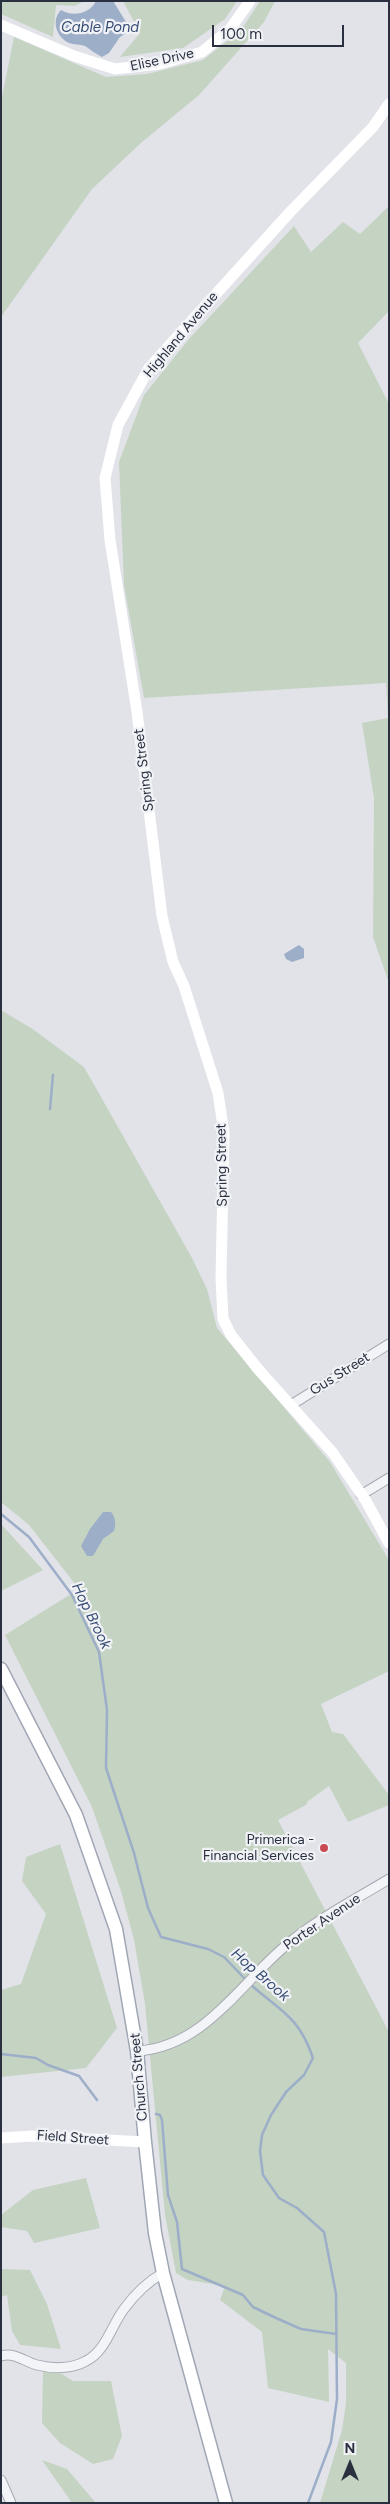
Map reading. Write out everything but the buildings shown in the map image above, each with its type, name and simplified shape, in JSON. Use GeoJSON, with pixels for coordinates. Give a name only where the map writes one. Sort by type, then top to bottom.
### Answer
{"type":"FeatureCollection","features":[{"type":"Feature","properties":{"kind":"main road","name":"Elise Drive"},"geometry":{"type":"LineString","coordinates":[[1,25],[74,56],[115,69],[159,64],[202,52],[230,29],[250,1]]}},
{"type":"Feature","properties":{"kind":"main road","name":"Highland Avenue"},"geometry":{"type":"LineString","coordinates":[[136,712],[110,540],[105,478],[118,425],[149,368],[291,211],[373,127],[389,104]]}},
{"type":"Feature","properties":{"kind":"main road","name":"Spring Street"},"geometry":{"type":"LineString","coordinates":[[136,712],[162,916],[173,962],[184,986],[218,1093],[224,1133],[221,1278],[223,1318],[232,1336],[333,1453],[361,1494],[389,1543]]}},
{"type":"Feature","properties":{"kind":"main road","name":"Church Street"},"geometry":{"type":"LineString","coordinates":[[1,1669],[64,1790],[94,1862],[116,1929],[137,2051],[151,2208],[163,2273],[226,2503]]}},
{"type":"Feature","properties":{"kind":"main road","name":"Field Street"},"geometry":{"type":"LineString","coordinates":[[1,2138],[25,2135],[144,2142]]}},
{"type":"Feature","properties":{"kind":"street","name":"Gus Street"},"geometry":{"type":"LineString","coordinates":[[291,1405],[389,1344]]}},
{"type":"Feature","properties":{"kind":"street"},"geometry":{"type":"LineString","coordinates":[[361,1494],[389,1478]]}},
{"type":"Feature","properties":{"kind":"street","name":"Porter Avenue"},"geometry":{"type":"LineString","coordinates":[[137,2051],[157,2048],[188,2035],[207,2022],[262,1966],[308,1928],[389,1879]]}},
{"type":"Feature","properties":{"kind":"street"},"geometry":{"type":"LineString","coordinates":[[1,2356],[16,2356],[36,2365],[64,2368],[86,2361],[99,2351],[123,2309],[139,2290],[163,2273]]}},
{"type":"Feature","properties":{"kind":"street"},"geometry":{"type":"LineString","coordinates":[[1,2480],[11,2503]]}},
{"type":"Feature","properties":{"kind":"green space"},"geometry":{"type":"Polygon","coordinates":[[[1,1],[84,1],[75,6],[56,5],[53,37],[1,14],[1,1]]]}},
{"type":"Feature","properties":{"kind":"green space"},"geometry":{"type":"Polygon","coordinates":[[[123,1],[237,1],[225,19],[183,48],[120,57],[140,33],[123,1]]]}},
{"type":"Feature","properties":{"kind":"green space"},"geometry":{"type":"Polygon","coordinates":[[[260,1],[275,1],[264,22],[199,95],[142,142],[92,189],[1,317],[1,102],[14,37],[106,77],[147,74],[203,60],[241,30],[260,1]]]}},
{"type":"Feature","properties":{"kind":"green space"},"geometry":{"type":"Polygon","coordinates":[[[389,206],[389,311],[358,343],[389,404],[389,983],[373,937],[374,798],[362,723],[388,718],[386,683],[144,698],[124,585],[119,462],[144,395],[189,339],[294,226],[311,252],[343,222],[360,234],[389,206]]]}},
{"type":"Feature","properties":{"kind":"green space"},"geometry":{"type":"Polygon","coordinates":[[[1,1010],[34,1030],[84,1067],[192,1258],[207,1289],[217,1328],[330,1462],[389,1560],[389,1671],[321,1704],[332,1732],[343,1734],[389,1795],[389,1805],[348,1822],[329,1786],[308,1801],[306,1805],[278,1820],[389,2032],[389,2503],[320,2503],[342,2430],[346,2403],[346,2363],[328,2349],[329,2402],[268,2388],[262,2332],[220,2300],[225,2286],[188,2280],[176,2273],[165,2215],[145,2004],[134,1940],[121,1891],[92,1807],[5,1635],[79,1589],[29,1525],[1,1502],[1,1010]]]}},
{"type":"Feature","properties":{"kind":"green space"},"geometry":{"type":"Polygon","coordinates":[[[1,1524],[43,1570],[1,1591],[1,1524]]]}},
{"type":"Feature","properties":{"kind":"green space"},"geometry":{"type":"Polygon","coordinates":[[[60,1844],[117,2028],[86,2068],[1,2077],[1,1990],[21,1984],[46,1914],[22,1881],[26,1857],[60,1844]]]}},
{"type":"Feature","properties":{"kind":"green space"},"geometry":{"type":"Polygon","coordinates":[[[86,2178],[100,2228],[34,2243],[27,2231],[1,2227],[1,2215],[33,2190],[86,2178]]]}},
{"type":"Feature","properties":{"kind":"green space"},"geometry":{"type":"Polygon","coordinates":[[[1,2269],[30,2270],[47,2304],[61,2349],[20,2345],[12,2331],[7,2295],[1,2297],[1,2269]]]}},
{"type":"Feature","properties":{"kind":"green space"},"geometry":{"type":"Polygon","coordinates":[[[43,2371],[62,2374],[73,2381],[111,2381],[122,2436],[113,2459],[93,2464],[60,2443],[42,2423],[43,2371]]]}},
{"type":"Feature","properties":{"kind":"green space"},"geometry":{"type":"Polygon","coordinates":[[[42,2460],[67,2469],[96,2503],[72,2503],[42,2460]]]}},
{"type":"Feature","properties":{"kind":"water","name":"Cable Pond"},"geometry":{"type":"Polygon","coordinates":[[[96,1],[113,1],[131,30],[120,37],[109,53],[102,57],[85,46],[71,44],[61,37],[56,28],[56,19],[61,10],[75,14],[80,13],[90,9],[96,1]]]}},
{"type":"Feature","properties":{"kind":"water"},"geometry":{"type":"Polygon","coordinates":[[[299,945],[304,949],[304,958],[292,962],[286,959],[284,954],[299,945]]]}},
{"type":"Feature","properties":{"kind":"water"},"geometry":{"type":"Polygon","coordinates":[[[103,1512],[111,1512],[113,1514],[115,1521],[114,1531],[103,1539],[93,1556],[87,1556],[81,1546],[90,1529],[103,1512]]]}},
{"type":"Feature","properties":{"kind":"waterway"},"geometry":{"type":"LineString","coordinates":[[50,1109],[53,1075]]}},
{"type":"Feature","properties":{"kind":"waterway","name":"Hop Brook"},"geometry":{"type":"LineString","coordinates":[[1,1514],[29,1537],[72,1595],[99,1652],[107,1710],[106,1768],[134,1853],[148,1908],[161,1937],[208,1949],[224,1957],[246,1980]]}},
{"type":"Feature","properties":{"kind":"waterway","name":"Hop Brook"},"geometry":{"type":"LineString","coordinates":[[250,1984],[295,2023],[308,2044],[313,2058],[304,2075],[286,2092],[271,2115],[262,2135],[260,2151],[263,2175],[279,2198],[297,2208],[324,2232],[336,2294],[337,2399],[331,2442],[308,2503]]}},
{"type":"Feature","properties":{"kind":"waterway"},"geometry":{"type":"LineString","coordinates":[[1,2054],[36,2058],[48,2065],[79,2076],[97,2100]]}},
{"type":"Feature","properties":{"kind":"waterway"},"geometry":{"type":"LineString","coordinates":[[156,2114],[160,2115],[162,2120],[168,2195],[177,2222],[182,2269],[243,2295],[253,2307],[301,2329],[336,2334]]}},
{"type":"Feature","properties":{"kind":"place","name":"Primerica - Financial Services"},"geometry":{"type":"Point","coordinates":[324,1848]}}]}
